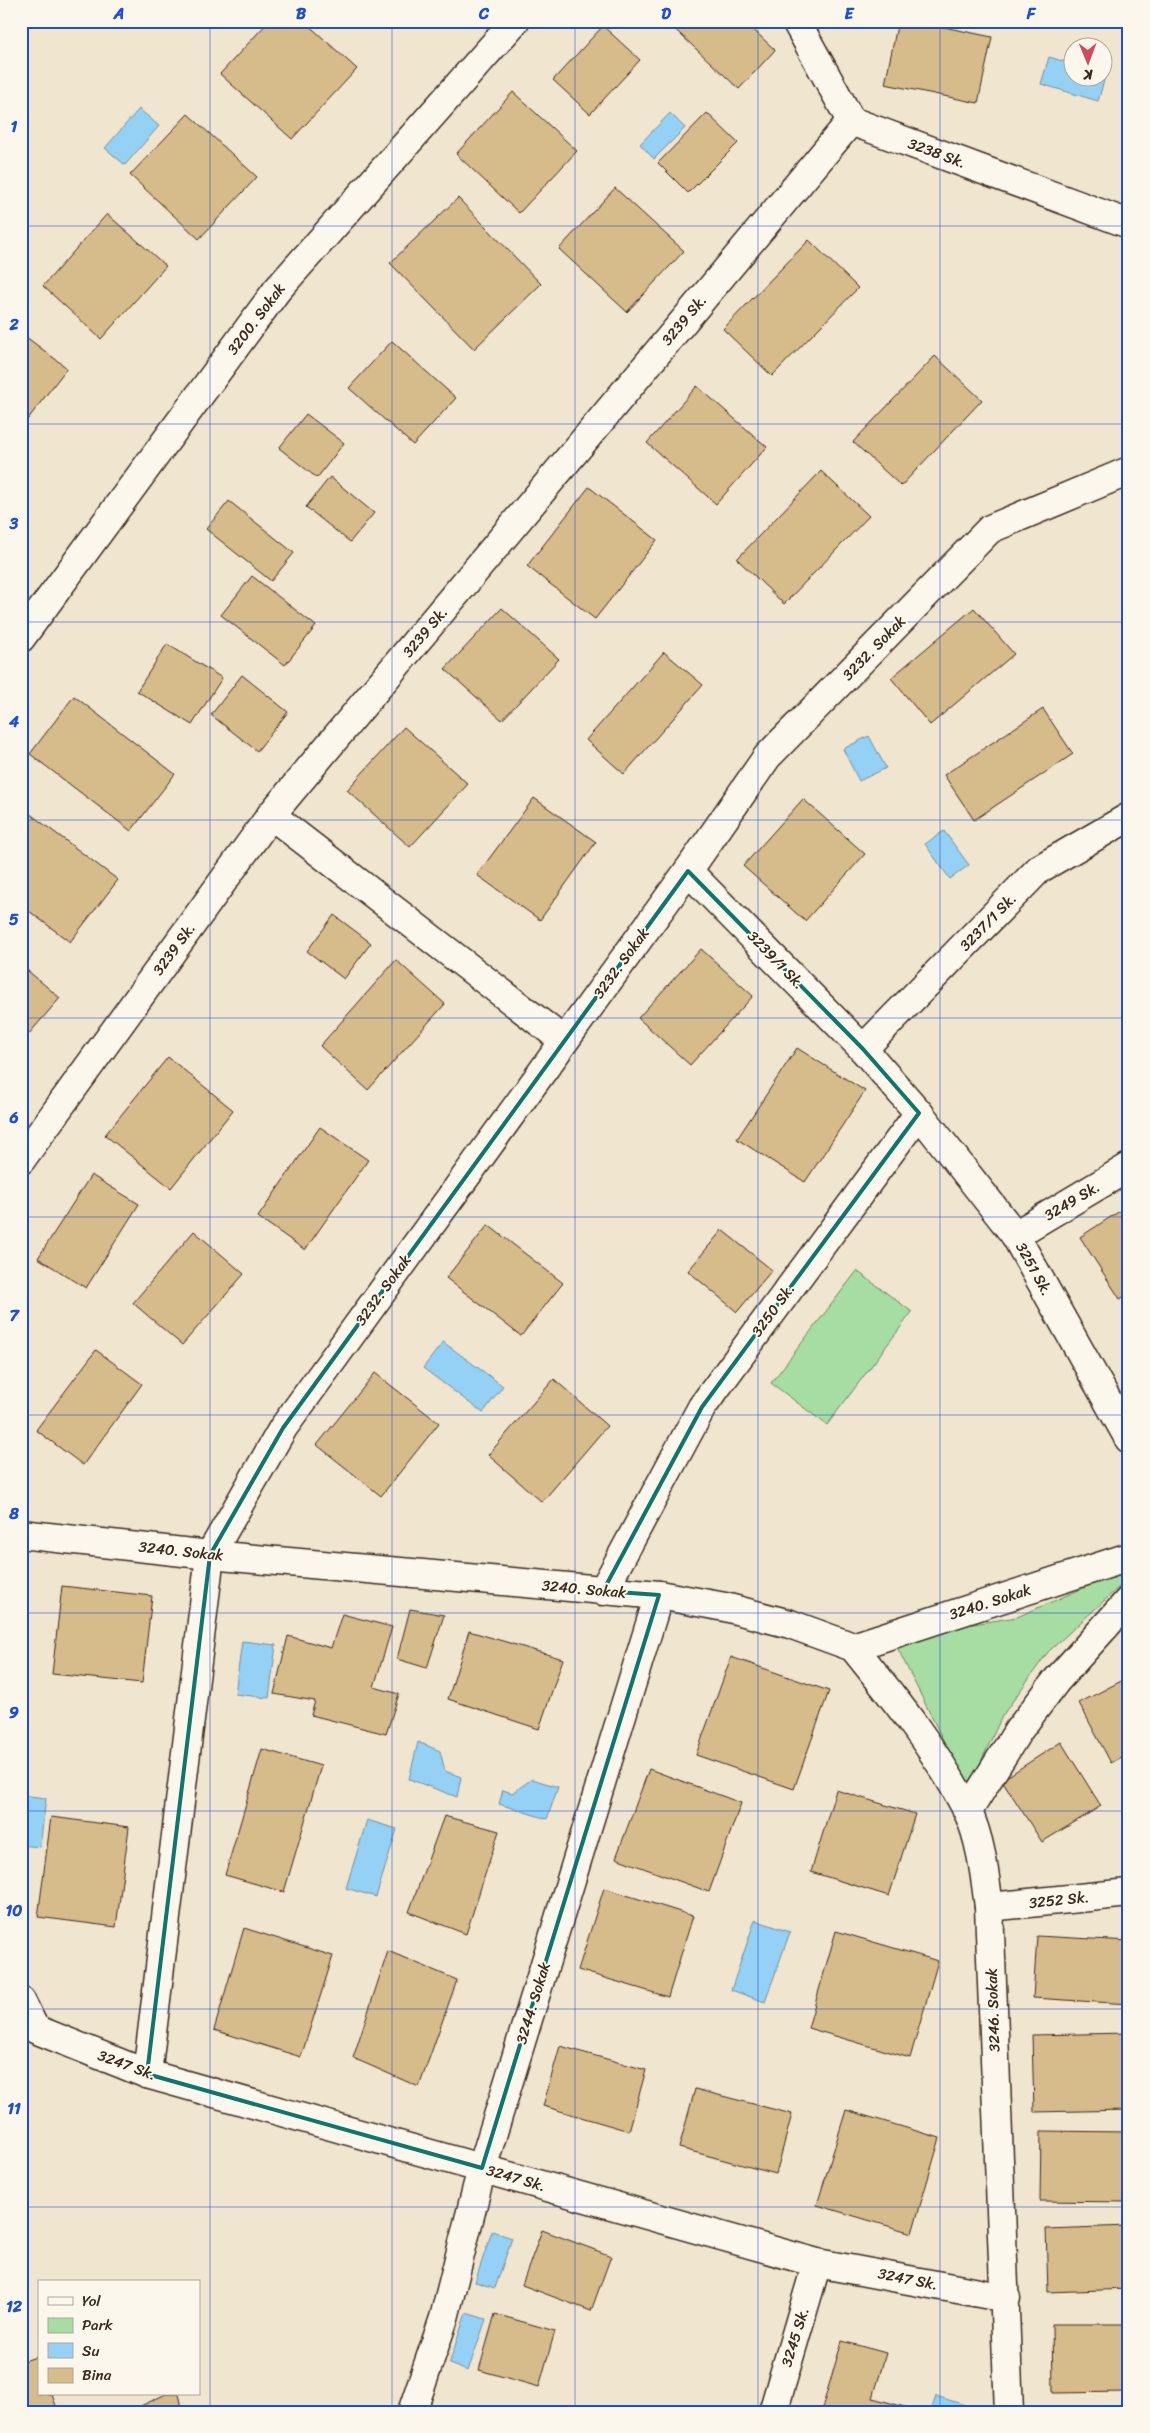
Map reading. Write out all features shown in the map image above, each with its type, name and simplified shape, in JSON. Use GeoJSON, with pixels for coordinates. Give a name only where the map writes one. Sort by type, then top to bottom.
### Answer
{"type":"FeatureCollection","features":[{"type":"Feature","properties":{"kind":"street","name":"3200. Sokak"},"geometry":{"type":"LineString","coordinates":[[21,638],[277,290],[516,21]]}},
{"type":"Feature","properties":{"kind":"street"},"geometry":{"type":"LineString","coordinates":[[796,21],[851,120]]}},
{"type":"Feature","properties":{"kind":"street","name":"3238 Sk."},"geometry":{"type":"LineString","coordinates":[[851,120],[1129,224]]}},
{"type":"Feature","properties":{"kind":"street","name":"3239 Sk."},"geometry":{"type":"LineString","coordinates":[[21,1160],[271,816],[851,120]]}},
{"type":"Feature","properties":{"kind":"street","name":"3232. Sokak"},"geometry":{"type":"LineString","coordinates":[[210,1555],[282,1428],[688,871],[767,757],[990,529],[1129,471]]}},
{"type":"Feature","properties":{"kind":"street"},"geometry":{"type":"LineString","coordinates":[[271,816],[564,1041]]}},
{"type":"Feature","properties":{"kind":"street","name":"3237/1 Sk."},"geometry":{"type":"LineString","coordinates":[[863,1049],[1040,869],[1129,817]]}},
{"type":"Feature","properties":{"kind":"street","name":"3239/1 Sk."},"geometry":{"type":"LineString","coordinates":[[688,871],[863,1049]]}},
{"type":"Feature","properties":{"kind":"street"},"geometry":{"type":"LineString","coordinates":[[863,1049],[919,1113]]}},
{"type":"Feature","properties":{"kind":"street","name":"3251 Sk."},"geometry":{"type":"LineString","coordinates":[[919,1113],[1015,1235],[1129,1439]]}},
{"type":"Feature","properties":{"kind":"street","name":"3250 Sk."},"geometry":{"type":"LineString","coordinates":[[604,1592],[702,1407],[919,1113]]}},
{"type":"Feature","properties":{"kind":"street","name":"3249 Sk."},"geometry":{"type":"LineString","coordinates":[[1015,1235],[1129,1167]]}},
{"type":"Feature","properties":{"kind":"street","name":"3240. Sokak"},"geometry":{"type":"LineString","coordinates":[[21,1534],[210,1555],[604,1592],[659,1595],[725,1606],[790,1624],[853,1646],[1129,1557]]}},
{"type":"Feature","properties":{"kind":"street"},"geometry":{"type":"LineString","coordinates":[[147,2074],[210,1555]]}},
{"type":"Feature","properties":{"kind":"street","name":"3244. Sokak"},"geometry":{"type":"LineString","coordinates":[[412,2412],[444,2318],[482,2168],[659,1595]]}},
{"type":"Feature","properties":{"kind":"street"},"geometry":{"type":"LineString","coordinates":[[968,1811],[1018,1731],[1045,1695],[1129,1600]]}},
{"type":"Feature","properties":{"kind":"street","name":"3246. Sokak"},"geometry":{"type":"LineString","coordinates":[[853,1646],[891,1694],[932,1753],[968,1811],[982,1861],[989,1907],[1006,2298],[1009,2412]]}},
{"type":"Feature","properties":{"kind":"street","name":"3252 Sk."},"geometry":{"type":"LineString","coordinates":[[989,1907],[1129,1893]]}},
{"type":"Feature","properties":{"kind":"street","name":"3247 Sk."},"geometry":{"type":"LineString","coordinates":[[21,2001],[35,2029],[147,2074],[817,2263],[1006,2298]]}},
{"type":"Feature","properties":{"kind":"street","name":"3245 Sk."},"geometry":{"type":"LineString","coordinates":[[773,2412],[817,2263]]}},
{"type":"Feature","properties":{"kind":"highlighted area"},"geometry":{"type":"Polygon","coordinates":[[[688,871],[863,1049],[919,1113],[702,1407],[603,1591],[659,1595],[482,2168],[147,2074],[210,1555],[283,1428],[688,871]]]}},
{"type":"Feature","properties":{"kind":"green space"},"geometry":{"type":"Polygon","coordinates":[[[857,1271],[912,1312],[827,1425],[771,1383],[857,1271]]]}},
{"type":"Feature","properties":{"kind":"green space"},"geometry":{"type":"Polygon","coordinates":[[[1129,1568],[1129,1578],[1048,1652],[1002,1716],[968,1790],[892,1637],[1017,1617],[1129,1568]]]}},
{"type":"Feature","properties":{"kind":"water"},"geometry":{"type":"Polygon","coordinates":[[[1049,57],[1062,61],[1062,88],[1102,88],[1098,101],[1041,84],[1049,57]]]}},
{"type":"Feature","properties":{"kind":"water"},"geometry":{"type":"Polygon","coordinates":[[[139,109],[159,126],[125,165],[105,148],[139,109]]]}},
{"type":"Feature","properties":{"kind":"water"},"geometry":{"type":"Polygon","coordinates":[[[670,113],[685,128],[654,159],[640,144],[670,113]]]}},
{"type":"Feature","properties":{"kind":"water"},"geometry":{"type":"Polygon","coordinates":[[[869,736],[886,768],[859,781],[843,749],[869,736]]]}},
{"type":"Feature","properties":{"kind":"water"},"geometry":{"type":"Polygon","coordinates":[[[944,831],[969,865],[950,879],[925,844],[944,831]]]}},
{"type":"Feature","properties":{"kind":"water"},"geometry":{"type":"Polygon","coordinates":[[[443,1342],[503,1386],[483,1413],[423,1368],[443,1342]]]}},
{"type":"Feature","properties":{"kind":"water"},"geometry":{"type":"Polygon","coordinates":[[[242,1641],[276,1645],[269,1698],[235,1694],[242,1641]]]}},
{"type":"Feature","properties":{"kind":"water"},"geometry":{"type":"Polygon","coordinates":[[[418,1742],[440,1751],[445,1771],[461,1777],[457,1797],[409,1779],[418,1742]]]}},
{"type":"Feature","properties":{"kind":"water"},"geometry":{"type":"Polygon","coordinates":[[[532,1779],[558,1787],[547,1819],[499,1804],[503,1790],[512,1793],[532,1779]]]}},
{"type":"Feature","properties":{"kind":"water"},"geometry":{"type":"Polygon","coordinates":[[[21,1795],[46,1798],[40,1847],[21,1845],[21,1795]]]}},
{"type":"Feature","properties":{"kind":"water"},"geometry":{"type":"Polygon","coordinates":[[[367,1820],[397,1829],[376,1897],[346,1888],[367,1820]]]}},
{"type":"Feature","properties":{"kind":"water"},"geometry":{"type":"Polygon","coordinates":[[[755,1920],[790,1932],[765,2002],[731,1990],[755,1920]]]}},
{"type":"Feature","properties":{"kind":"water"},"geometry":{"type":"Polygon","coordinates":[[[492,2231],[512,2238],[495,2288],[475,2282],[492,2231]]]}},
{"type":"Feature","properties":{"kind":"water"},"geometry":{"type":"Polygon","coordinates":[[[466,2313],[486,2319],[468,2371],[449,2364],[466,2313]]]}},
{"type":"Feature","properties":{"kind":"water"},"geometry":{"type":"Polygon","coordinates":[[[936,2396],[965,2405],[963,2412],[931,2412],[936,2396]]]}},
{"type":"Feature","properties":{"kind":"building"},"geometry":{"type":"Polygon","coordinates":[[[269,21],[304,21],[357,69],[292,139],[220,74],[269,21]]]}},
{"type":"Feature","properties":{"kind":"building"},"geometry":{"type":"Polygon","coordinates":[[[666,21],[744,21],[775,50],[739,89],[666,21]]]}},
{"type":"Feature","properties":{"kind":"building"},"geometry":{"type":"Polygon","coordinates":[[[898,21],[915,21],[992,37],[978,103],[885,84],[898,21]]]}},
{"type":"Feature","properties":{"kind":"building"},"geometry":{"type":"Polygon","coordinates":[[[603,26],[640,60],[590,114],[553,80],[603,26]]]}},
{"type":"Feature","properties":{"kind":"building"},"geometry":{"type":"Polygon","coordinates":[[[513,92],[577,151],[519,213],[456,154],[513,92]]]}},
{"type":"Feature","properties":{"kind":"building"},"geometry":{"type":"Polygon","coordinates":[[[707,113],[738,143],[688,193],[658,163],[707,113]]]}},
{"type":"Feature","properties":{"kind":"building"},"geometry":{"type":"Polygon","coordinates":[[[188,114],[257,177],[199,239],[130,175],[188,114]]]}},
{"type":"Feature","properties":{"kind":"building"},"geometry":{"type":"Polygon","coordinates":[[[615,188],[684,251],[627,312],[559,249],[615,188]]]}},
{"type":"Feature","properties":{"kind":"building"},"geometry":{"type":"Polygon","coordinates":[[[458,198],[541,284],[474,349],[390,263],[458,198]]]}},
{"type":"Feature","properties":{"kind":"building"},"geometry":{"type":"Polygon","coordinates":[[[107,214],[166,266],[101,339],[43,286],[107,214]]]}},
{"type":"Feature","properties":{"kind":"building"},"geometry":{"type":"Polygon","coordinates":[[[809,240],[858,288],[772,376],[723,329],[809,240]]]}},
{"type":"Feature","properties":{"kind":"building"},"geometry":{"type":"Polygon","coordinates":[[[21,333],[67,368],[24,424],[21,422],[21,333]]]}},
{"type":"Feature","properties":{"kind":"building"},"geometry":{"type":"Polygon","coordinates":[[[392,341],[456,398],[413,445],[349,388],[392,341]]]}},
{"type":"Feature","properties":{"kind":"building"},"geometry":{"type":"Polygon","coordinates":[[[935,356],[982,400],[901,486],[853,442],[935,356]]]}},
{"type":"Feature","properties":{"kind":"building"},"geometry":{"type":"Polygon","coordinates":[[[697,386],[767,447],[716,504],[647,443],[697,386]]]}},
{"type":"Feature","properties":{"kind":"building"},"geometry":{"type":"Polygon","coordinates":[[[306,414],[344,443],[317,478],[279,448],[306,414]]]}},
{"type":"Feature","properties":{"kind":"building"},"geometry":{"type":"Polygon","coordinates":[[[821,471],[869,516],[784,604],[737,559],[821,471]]]}},
{"type":"Feature","properties":{"kind":"building"},"geometry":{"type":"Polygon","coordinates":[[[330,477],[374,513],[350,542],[306,507],[330,477]]]}},
{"type":"Feature","properties":{"kind":"building"},"geometry":{"type":"Polygon","coordinates":[[[589,487],[657,540],[595,619],[527,566],[589,487]]]}},
{"type":"Feature","properties":{"kind":"building"},"geometry":{"type":"Polygon","coordinates":[[[229,501],[294,553],[271,581],[206,529],[229,501]]]}},
{"type":"Feature","properties":{"kind":"building"},"geometry":{"type":"Polygon","coordinates":[[[252,576],[316,626],[285,665],[221,615],[252,576]]]}},
{"type":"Feature","properties":{"kind":"building"},"geometry":{"type":"Polygon","coordinates":[[[502,608],[559,659],[502,720],[445,669],[502,608]]]}},
{"type":"Feature","properties":{"kind":"building"},"geometry":{"type":"Polygon","coordinates":[[[974,608],[1014,654],[930,725],[891,678],[974,608]]]}},
{"type":"Feature","properties":{"kind":"building"},"geometry":{"type":"Polygon","coordinates":[[[167,644],[222,678],[192,725],[137,691],[167,644]]]}},
{"type":"Feature","properties":{"kind":"building"},"geometry":{"type":"Polygon","coordinates":[[[664,652],[703,685],[624,774],[586,740],[664,652]]]}},
{"type":"Feature","properties":{"kind":"building"},"geometry":{"type":"Polygon","coordinates":[[[242,675],[288,712],[257,751],[211,715],[242,675]]]}},
{"type":"Feature","properties":{"kind":"building"},"geometry":{"type":"Polygon","coordinates":[[[74,696],[175,774],[131,831],[30,754],[74,696]]]}},
{"type":"Feature","properties":{"kind":"building"},"geometry":{"type":"Polygon","coordinates":[[[1043,709],[1073,754],[974,820],[944,775],[1043,709]]]}},
{"type":"Feature","properties":{"kind":"building"},"geometry":{"type":"Polygon","coordinates":[[[404,727],[468,784],[410,847],[347,790],[404,727]]]}},
{"type":"Feature","properties":{"kind":"building"},"geometry":{"type":"Polygon","coordinates":[[[534,798],[596,842],[540,920],[477,875],[534,798]]]}},
{"type":"Feature","properties":{"kind":"building"},"geometry":{"type":"Polygon","coordinates":[[[803,799],[865,854],[805,921],[743,866],[803,799]]]}},
{"type":"Feature","properties":{"kind":"building"},"geometry":{"type":"Polygon","coordinates":[[[21,807],[118,880],[70,942],[21,905],[21,807]]]}},
{"type":"Feature","properties":{"kind":"building"},"geometry":{"type":"Polygon","coordinates":[[[334,915],[371,943],[344,979],[307,951],[334,915]]]}},
{"type":"Feature","properties":{"kind":"building"},"geometry":{"type":"Polygon","coordinates":[[[701,949],[753,996],[690,1065],[638,1018],[701,949]]]}},
{"type":"Feature","properties":{"kind":"building"},"geometry":{"type":"Polygon","coordinates":[[[396,960],[445,1004],[368,1090],[320,1046],[396,960]]]}},
{"type":"Feature","properties":{"kind":"building"},"geometry":{"type":"Polygon","coordinates":[[[21,965],[60,998],[21,1043],[21,965]]]}},
{"type":"Feature","properties":{"kind":"building"},"geometry":{"type":"Polygon","coordinates":[[[797,1048],[865,1091],[805,1182],[737,1139],[797,1048]]]}},
{"type":"Feature","properties":{"kind":"building"},"geometry":{"type":"Polygon","coordinates":[[[168,1057],[233,1110],[171,1188],[105,1135],[168,1057]]]}},
{"type":"Feature","properties":{"kind":"building"},"geometry":{"type":"Polygon","coordinates":[[[320,1127],[368,1160],[305,1250],[258,1217],[320,1127]]]}},
{"type":"Feature","properties":{"kind":"building"},"geometry":{"type":"Polygon","coordinates":[[[91,1175],[139,1204],[86,1288],[38,1258],[91,1175]]]}},
{"type":"Feature","properties":{"kind":"building"},"geometry":{"type":"Polygon","coordinates":[[[1129,1205],[1129,1293],[1120,1299],[1080,1237],[1129,1205]]]}},
{"type":"Feature","properties":{"kind":"building"},"geometry":{"type":"Polygon","coordinates":[[[488,1225],[563,1283],[521,1336],[446,1278],[488,1225]]]}},
{"type":"Feature","properties":{"kind":"building"},"geometry":{"type":"Polygon","coordinates":[[[722,1230],[772,1270],[737,1312],[688,1271],[722,1230]]]}},
{"type":"Feature","properties":{"kind":"building"},"geometry":{"type":"Polygon","coordinates":[[[194,1231],[244,1274],[182,1345],[133,1303],[194,1231]]]}},
{"type":"Feature","properties":{"kind":"building"},"geometry":{"type":"Polygon","coordinates":[[[96,1350],[142,1384],[83,1465],[36,1430],[96,1350]]]}},
{"type":"Feature","properties":{"kind":"building"},"geometry":{"type":"Polygon","coordinates":[[[375,1373],[439,1423],[381,1496],[317,1445],[375,1373]]]}},
{"type":"Feature","properties":{"kind":"building"},"geometry":{"type":"Polygon","coordinates":[[[554,1379],[607,1426],[542,1502],[488,1455],[554,1379]]]}},
{"type":"Feature","properties":{"kind":"building"},"geometry":{"type":"Polygon","coordinates":[[[62,1586],[152,1596],[142,1683],[52,1674],[62,1586]]]}},
{"type":"Feature","properties":{"kind":"building"},"geometry":{"type":"Polygon","coordinates":[[[410,1609],[444,1615],[427,1668],[397,1659],[410,1609]]]}},
{"type":"Feature","properties":{"kind":"building"},"geometry":{"type":"Polygon","coordinates":[[[342,1614],[392,1627],[374,1687],[399,1694],[386,1734],[311,1715],[315,1701],[274,1694],[288,1636],[331,1648],[342,1614]]]}},
{"type":"Feature","properties":{"kind":"building"},"geometry":{"type":"Polygon","coordinates":[[[469,1631],[563,1659],[539,1729],[448,1699],[469,1631]]]}},
{"type":"Feature","properties":{"kind":"building"},"geometry":{"type":"Polygon","coordinates":[[[731,1657],[829,1691],[794,1789],[696,1755],[731,1657]]]}},
{"type":"Feature","properties":{"kind":"building"},"geometry":{"type":"Polygon","coordinates":[[[1129,1677],[1129,1753],[1111,1763],[1079,1703],[1129,1677]]]}},
{"type":"Feature","properties":{"kind":"building"},"geometry":{"type":"Polygon","coordinates":[[[1061,1742],[1101,1806],[1042,1842],[1002,1780],[1061,1742]]]}},
{"type":"Feature","properties":{"kind":"building"},"geometry":{"type":"Polygon","coordinates":[[[262,1749],[321,1766],[284,1892],[225,1875],[262,1749]]]}},
{"type":"Feature","properties":{"kind":"building"},"geometry":{"type":"Polygon","coordinates":[[[649,1769],[741,1803],[709,1892],[616,1858],[649,1769]]]}},
{"type":"Feature","properties":{"kind":"building"},"geometry":{"type":"Polygon","coordinates":[[[836,1790],[915,1814],[889,1896],[811,1872],[836,1790]]]}},
{"type":"Feature","properties":{"kind":"building"},"geometry":{"type":"Polygon","coordinates":[[[444,1816],[499,1831],[466,1934],[409,1912],[444,1816]]]}},
{"type":"Feature","properties":{"kind":"building"},"geometry":{"type":"Polygon","coordinates":[[[51,1817],[129,1827],[116,1927],[38,1917],[51,1817]]]}},
{"type":"Feature","properties":{"kind":"building"},"geometry":{"type":"Polygon","coordinates":[[[604,1888],[693,1916],[668,1997],[578,1970],[604,1888]]]}},
{"type":"Feature","properties":{"kind":"building"},"geometry":{"type":"Polygon","coordinates":[[[244,1928],[333,1956],[301,2057],[214,2030],[244,1928]]]}},
{"type":"Feature","properties":{"kind":"building"},"geometry":{"type":"Polygon","coordinates":[[[836,1931],[938,1961],[910,2058],[808,2028],[836,1931]]]}},
{"type":"Feature","properties":{"kind":"building"},"geometry":{"type":"Polygon","coordinates":[[[1037,1936],[1129,1941],[1129,2004],[1033,1998],[1037,1936]]]}},
{"type":"Feature","properties":{"kind":"building"},"geometry":{"type":"Polygon","coordinates":[[[388,1951],[457,1980],[419,2087],[353,2058],[388,1951]]]}},
{"type":"Feature","properties":{"kind":"building"},"geometry":{"type":"Polygon","coordinates":[[[1129,2033],[1129,2110],[1034,2112],[1032,2035],[1129,2033]]]}},
{"type":"Feature","properties":{"kind":"building"},"geometry":{"type":"Polygon","coordinates":[[[560,2046],[646,2070],[629,2131],[543,2106],[560,2046]]]}},
{"type":"Feature","properties":{"kind":"building"},"geometry":{"type":"Polygon","coordinates":[[[695,2089],[792,2114],[776,2174],[679,2148],[695,2089]]]}},
{"type":"Feature","properties":{"kind":"building"},"geometry":{"type":"Polygon","coordinates":[[[846,2110],[940,2138],[912,2233],[817,2205],[846,2110]]]}},
{"type":"Feature","properties":{"kind":"building"},"geometry":{"type":"Polygon","coordinates":[[[1041,2131],[1129,2132],[1129,2202],[1040,2201],[1041,2131]]]}},
{"type":"Feature","properties":{"kind":"building"},"geometry":{"type":"Polygon","coordinates":[[[1129,2226],[1129,2289],[1048,2292],[1046,2229],[1129,2226]]]}},
{"type":"Feature","properties":{"kind":"building"},"geometry":{"type":"Polygon","coordinates":[[[542,2230],[611,2256],[591,2311],[522,2285],[542,2230]]]}},
{"type":"Feature","properties":{"kind":"building"},"geometry":{"type":"Polygon","coordinates":[[[495,2314],[555,2331],[539,2387],[479,2370],[495,2314]]]}},
{"type":"Feature","properties":{"kind":"building"},"geometry":{"type":"Polygon","coordinates":[[[1052,2324],[1129,2324],[1129,2392],[1053,2393],[1052,2324]]]}},
{"type":"Feature","properties":{"kind":"building"},"geometry":{"type":"Polygon","coordinates":[[[842,2341],[886,2353],[873,2398],[908,2408],[907,2412],[821,2412],[842,2341]]]}},
{"type":"Feature","properties":{"kind":"building"},"geometry":{"type":"Polygon","coordinates":[[[38,2356],[38,2396],[53,2396],[58,2412],[21,2412],[21,2362],[38,2356]]]}},
{"type":"Feature","properties":{"kind":"building"},"geometry":{"type":"Polygon","coordinates":[[[162,2396],[179,2396],[183,2412],[128,2412],[162,2396]]]}}]}
